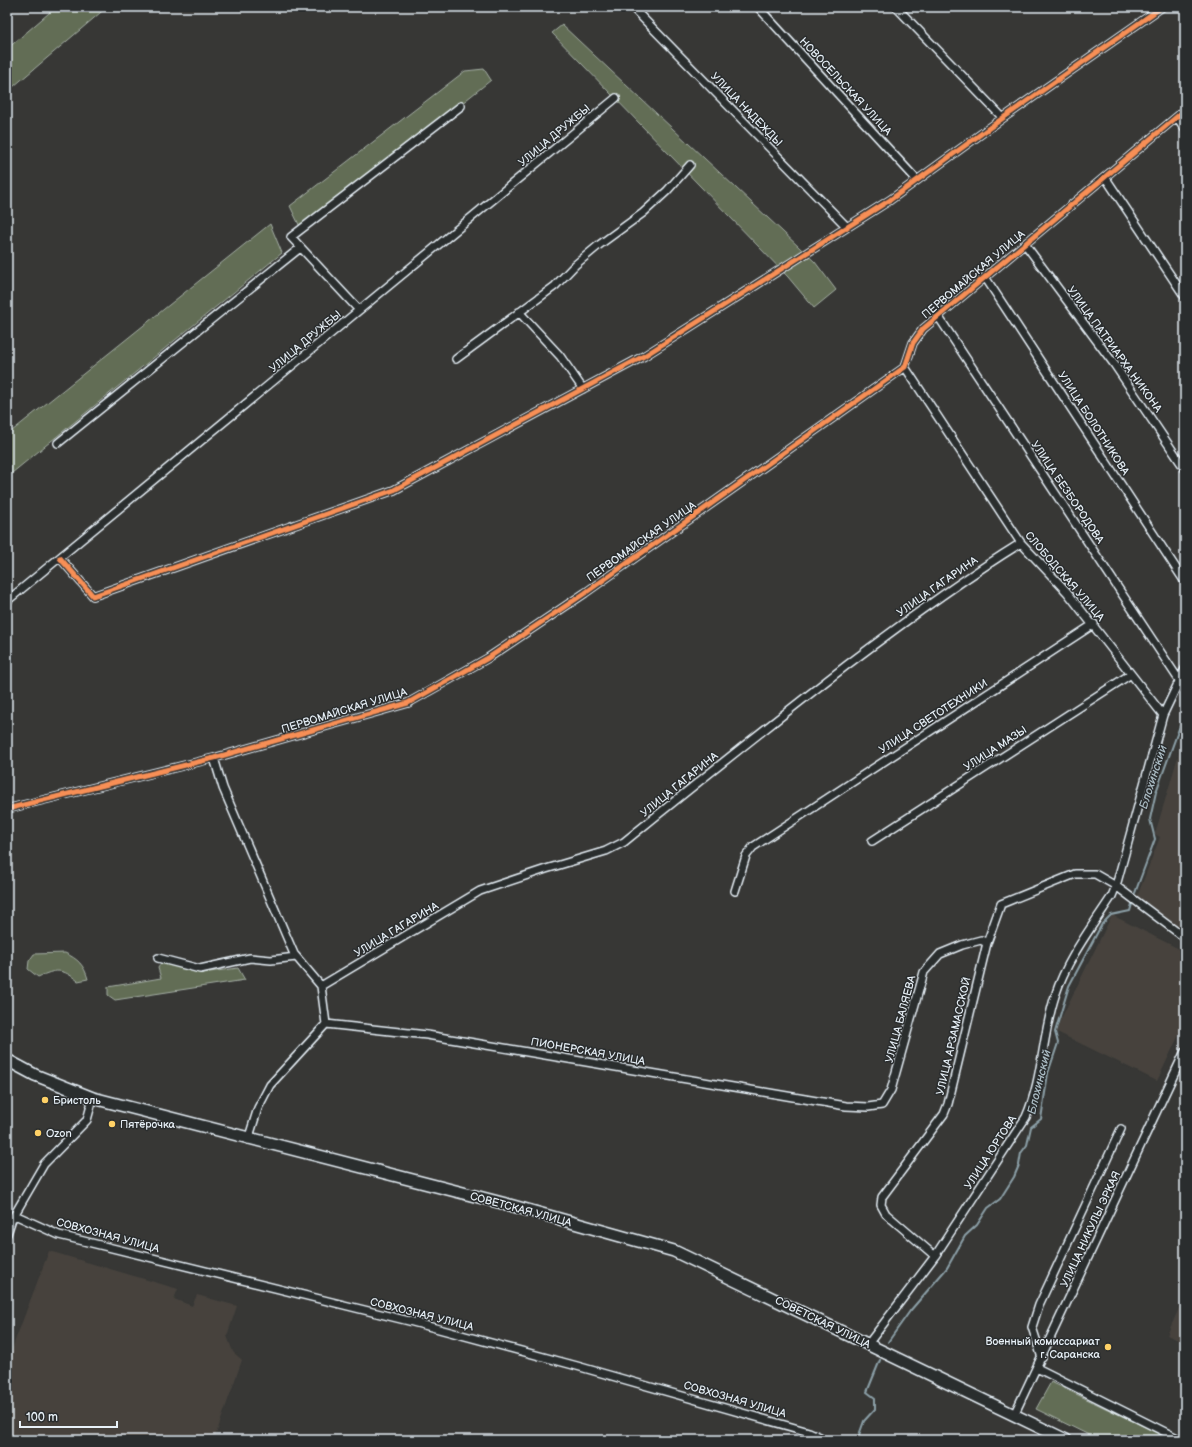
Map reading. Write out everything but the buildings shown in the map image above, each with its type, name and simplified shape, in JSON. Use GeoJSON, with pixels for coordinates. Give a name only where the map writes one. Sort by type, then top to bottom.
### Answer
{"type":"FeatureCollection","features":[{"type":"Feature","properties":{"kind":"main road","name":"СОВЕТСКАЯ УЛИЦА"},"geometry":{"type":"LineString","coordinates":[[7,1060],[35,1075],[93,1098],[248,1140],[506,1204],[660,1247],[714,1270],[1066,1440]]}},
{"type":"Feature","properties":{"kind":"street","name":"УЛИЦА НАДЕЖДЫ"},"geometry":{"type":"LineString","coordinates":[[632,7],[847,227]]}},
{"type":"Feature","properties":{"kind":"street","name":"НОВОСЕЛЬСКАЯ УЛИЦА"},"geometry":{"type":"LineString","coordinates":[[758,7],[917,180]]}},
{"type":"Feature","properties":{"kind":"street"},"geometry":{"type":"LineString","coordinates":[[896,7],[1003,118]]}},
{"type":"Feature","properties":{"kind":"street"},"geometry":{"type":"LineString","coordinates":[[60,558],[93,596],[394,490],[644,356],[847,227],[917,180],[1162,7]]}},
{"type":"Feature","properties":{"kind":"street","name":"УЛИЦА ДРУЖБЫ"},"geometry":{"type":"LineString","coordinates":[[7,601],[616,98]]}},
{"type":"Feature","properties":{"kind":"street"},"geometry":{"type":"LineString","coordinates":[[359,310],[291,237],[461,106]]}},
{"type":"Feature","properties":{"kind":"street","name":"ПЕРВОМАЙСКАЯ УЛИЦА"},"geometry":{"type":"LineString","coordinates":[[7,809],[214,758],[408,703],[488,658],[585,593],[905,367],[914,343],[923,329],[1185,110]]}},
{"type":"Feature","properties":{"kind":"street"},"geometry":{"type":"LineString","coordinates":[[1177,117],[1185,129]]}},
{"type":"Feature","properties":{"kind":"street"},"geometry":{"type":"LineString","coordinates":[[456,359],[555,286],[599,245],[643,212],[667,191],[690,165]]}},
{"type":"Feature","properties":{"kind":"street"},"geometry":{"type":"LineString","coordinates":[[1105,177],[1185,297]]}},
{"type":"Feature","properties":{"kind":"street","name":"УЛИЦА ПАТРИАРХА НИКОНА"},"geometry":{"type":"LineString","coordinates":[[1025,244],[1114,364],[1185,469]]}},
{"type":"Feature","properties":{"kind":"street"},"geometry":{"type":"LineString","coordinates":[[58,443],[300,248]]}},
{"type":"Feature","properties":{"kind":"street","name":"УЛИЦА БОЛОТНИКОВА"},"geometry":{"type":"LineString","coordinates":[[985,277],[1185,582]]}},
{"type":"Feature","properties":{"kind":"street"},"geometry":{"type":"LineString","coordinates":[[519,312],[560,356],[583,389]]}},
{"type":"Feature","properties":{"kind":"street","name":"УЛИЦА БЕЗБОРОДОВА"},"geometry":{"type":"LineString","coordinates":[[938,316],[1180,680]]}},
{"type":"Feature","properties":{"kind":"street","name":"СЛОБОДСКАЯ УЛИЦА"},"geometry":{"type":"LineString","coordinates":[[905,367],[1021,543],[1067,592],[1094,624],[1163,715]]}},
{"type":"Feature","properties":{"kind":"street","name":"УЛИЦА ГАГАРИНА"},"geometry":{"type":"LineString","coordinates":[[321,986],[480,891],[606,851],[624,842],[765,728],[902,624],[987,564],[1021,543]]}},
{"type":"Feature","properties":{"kind":"street","name":"УЛИЦА СВЕТОТЕХНИКИ"},"geometry":{"type":"LineString","coordinates":[[735,891],[746,856],[753,847],[1094,624]]}},
{"type":"Feature","properties":{"kind":"street","name":"УЛИЦА ЮРТОВА"},"geometry":{"type":"LineString","coordinates":[[868,1344],[935,1256],[1026,1117],[1034,1098],[1055,996],[1071,957],[1112,896],[1116,886],[1163,715],[1185,669]]}},
{"type":"Feature","properties":{"kind":"street","name":"УЛИЦА МАЗЫ"},"geometry":{"type":"LineString","coordinates":[[872,841],[1131,674]]}},
{"type":"Feature","properties":{"kind":"street"},"geometry":{"type":"LineString","coordinates":[[214,758],[223,788],[296,957],[321,986],[326,1024],[270,1085],[258,1108],[248,1140]]}},
{"type":"Feature","properties":{"kind":"street","name":"УЛИЦА АРЗАМАССКОЙ"},"geometry":{"type":"LineString","coordinates":[[935,1256],[886,1214],[881,1205],[882,1197],[944,1114],[948,1104],[987,943],[1001,904],[1075,874],[1095,874],[1116,886],[1185,938]]}},
{"type":"Feature","properties":{"kind":"street","name":"УЛИЦА БАЛЯЕВА"},"geometry":{"type":"LineString","coordinates":[[846,1106],[868,1107],[882,1105],[888,1098],[924,972],[940,954],[968,943],[981,940],[987,943]]}},
{"type":"Feature","properties":{"kind":"street"},"geometry":{"type":"LineString","coordinates":[[158,958],[200,969],[250,958],[270,960],[296,957]]}},
{"type":"Feature","properties":{"kind":"street","name":"ПИОНЕРСКАЯ УЛИЦА"},"geometry":{"type":"LineString","coordinates":[[326,1024],[427,1035],[846,1106]]}},
{"type":"Feature","properties":{"kind":"street","name":"УЛИЦА НИКУЛЫ ЭРКАЯ"},"geometry":{"type":"LineString","coordinates":[[1014,1415],[1185,1051]]}},
{"type":"Feature","properties":{"kind":"street"},"geometry":{"type":"LineString","coordinates":[[7,1234],[11,1218],[44,1164],[87,1120],[93,1098]]}},
{"type":"Feature","properties":{"kind":"street"},"geometry":{"type":"LineString","coordinates":[[1042,1358],[1032,1327],[1039,1305],[1120,1129]]}},
{"type":"Feature","properties":{"kind":"street","name":"СОВХОЗНАЯ УЛИЦА"},"geometry":{"type":"LineString","coordinates":[[11,1218],[59,1235],[401,1319],[554,1360],[809,1432],[820,1437],[820,1440]]}},
{"type":"Feature","properties":{"kind":"street"},"geometry":{"type":"LineString","coordinates":[[1037,1368],[1181,1440]]}},
{"type":"Feature","properties":{"kind":"shaded area"},"geometry":{"type":"Polygon","coordinates":[[[1185,733],[1185,932],[1137,897],[1160,837],[1155,834],[1185,733]]]}},
{"type":"Feature","properties":{"kind":"shaded area"},"geometry":{"type":"Polygon","coordinates":[[[1112,915],[1185,952],[1185,1022],[1157,1081],[1055,1031],[1112,915]]]}},
{"type":"Feature","properties":{"kind":"shaded area"},"geometry":{"type":"Polygon","coordinates":[[[49,1251],[178,1289],[174,1299],[192,1306],[197,1295],[237,1306],[227,1336],[233,1352],[242,1360],[214,1440],[7,1440],[7,1362],[49,1251]]]}},
{"type":"Feature","properties":{"kind":"shaded area"},"geometry":{"type":"Polygon","coordinates":[[[1185,1295],[1185,1343],[1167,1335],[1185,1295]]]}},
{"type":"Feature","properties":{"kind":"green space"},"geometry":{"type":"Polygon","coordinates":[[[56,7],[107,7],[7,92],[7,49],[56,7]]]}},
{"type":"Feature","properties":{"kind":"green space"},"geometry":{"type":"Polygon","coordinates":[[[562,25],[815,262],[836,290],[814,308],[788,277],[552,33],[562,25]]]}},
{"type":"Feature","properties":{"kind":"green space"},"geometry":{"type":"Polygon","coordinates":[[[484,69],[491,80],[302,231],[290,206],[465,71],[484,69]]]}},
{"type":"Feature","properties":{"kind":"green space"},"geometry":{"type":"Polygon","coordinates":[[[270,224],[282,253],[7,477],[7,435],[270,224]]]}},
{"type":"Feature","properties":{"kind":"green space"},"geometry":{"type":"Polygon","coordinates":[[[65,953],[80,963],[85,970],[88,979],[78,981],[68,974],[59,971],[50,972],[38,977],[28,969],[29,961],[34,954],[65,953]]]}},
{"type":"Feature","properties":{"kind":"green space"},"geometry":{"type":"Polygon","coordinates":[[[161,963],[203,973],[238,968],[245,980],[115,1000],[108,995],[108,987],[161,978],[158,968],[161,963]]]}},
{"type":"Feature","properties":{"kind":"green space"},"geometry":{"type":"Polygon","coordinates":[[[1051,1382],[1172,1440],[1099,1440],[1036,1409],[1051,1382]]]}},
{"type":"Feature","properties":{"kind":"waterway","name":"Блохинский"},"geometry":{"type":"LineString","coordinates":[[1135,893],[1155,839],[1150,819],[1156,792],[1185,712]]}},
{"type":"Feature","properties":{"kind":"waterway","name":"Блохинский"},"geometry":{"type":"LineString","coordinates":[[888,1342],[910,1311],[947,1268],[965,1236],[977,1225],[988,1208],[1000,1199],[1014,1177],[1019,1165],[1021,1153],[1027,1145],[1031,1127],[1041,1119],[1048,1073],[1058,1043],[1055,1032],[1069,986],[1102,924],[1111,915],[1130,911],[1132,904]]}},
{"type":"Feature","properties":{"kind":"waterway","name":"Блохинский"},"geometry":{"type":"LineString","coordinates":[[862,1440],[859,1435],[864,1421],[875,1409],[875,1398],[867,1392],[880,1360]]}},
{"type":"Feature","properties":{"kind":"cycle path"},"geometry":{"type":"LineString","coordinates":[[60,558],[93,596],[394,490],[644,356],[890,200],[1003,118],[1162,7]]}},
{"type":"Feature","properties":{"kind":"cycle path"},"geometry":{"type":"LineString","coordinates":[[7,809],[214,758],[408,703],[488,658],[585,593],[905,367],[913,343],[923,329],[1185,110]]}},
{"type":"Feature","properties":{"kind":"place","name":"Бристоль"},"geometry":{"type":"Point","coordinates":[45,1100]}},
{"type":"Feature","properties":{"kind":"place","name":"Пятёрочка"},"geometry":{"type":"Point","coordinates":[112,1124]}},
{"type":"Feature","properties":{"kind":"place","name":"Ozon"},"geometry":{"type":"Point","coordinates":[38,1133]}},
{"type":"Feature","properties":{"kind":"place","name":"Военный комиссариат г. Саранска"},"geometry":{"type":"Point","coordinates":[1108,1347]}}]}
